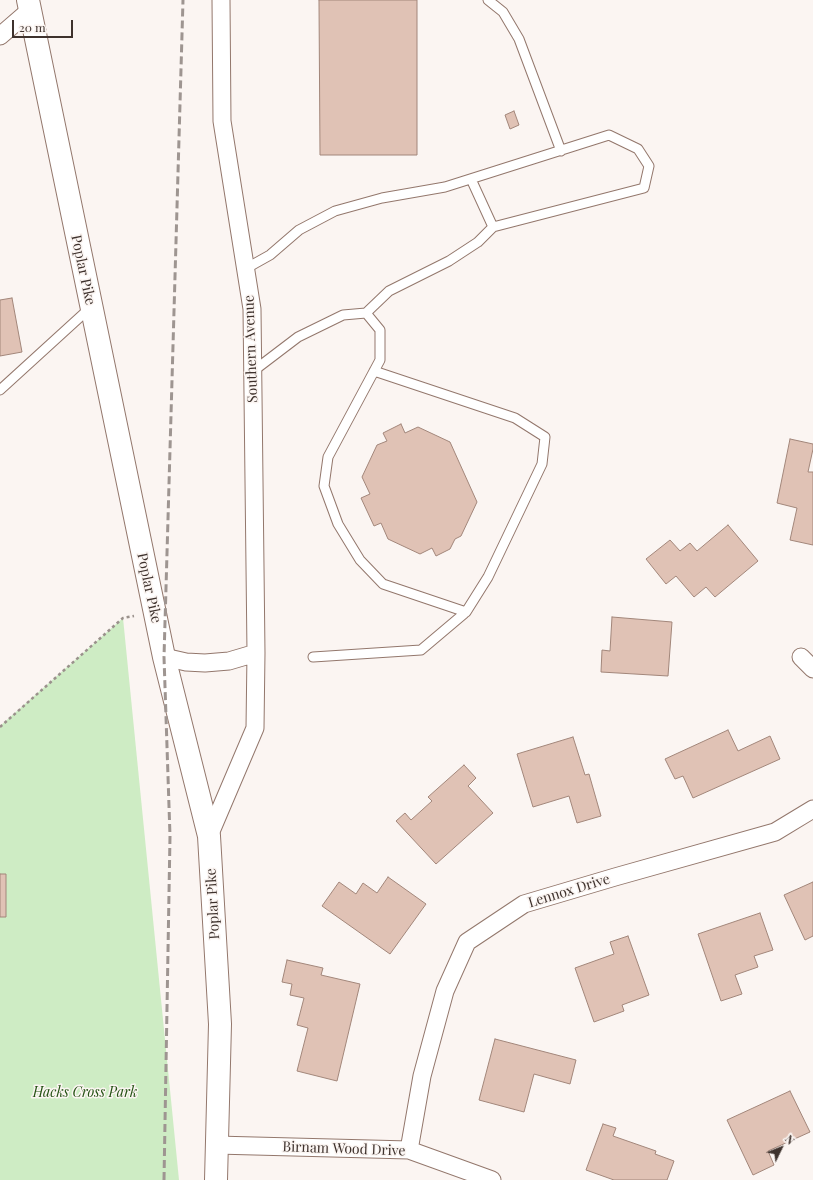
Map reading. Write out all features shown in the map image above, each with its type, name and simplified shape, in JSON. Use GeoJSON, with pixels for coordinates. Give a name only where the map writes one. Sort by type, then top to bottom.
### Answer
{"type":"FeatureCollection","features":[{"type":"Feature","properties":{"kind":"main road","name":"Poplar Pike"},"geometry":{"type":"LineString","coordinates":[[28,5],[164,657],[209,836],[220,1024],[216,1180]]}},
{"type":"Feature","properties":{"kind":"street","name":"Southern Avenue"},"geometry":{"type":"LineString","coordinates":[[209,836],[255,728],[256,653],[252,309],[222,122],[221,0]]}},
{"type":"Feature","properties":{"kind":"street"},"geometry":{"type":"LineString","coordinates":[[0,36],[28,5]]}},
{"type":"Feature","properties":{"kind":"street"},"geometry":{"type":"LineString","coordinates":[[164,657],[186,662],[205,663],[229,661],[256,653]]}},
{"type":"Feature","properties":{"kind":"street"},"geometry":{"type":"LineString","coordinates":[[801,656],[813,669]]}},
{"type":"Feature","properties":{"kind":"street","name":"Lennox Drive"},"geometry":{"type":"LineString","coordinates":[[409,1150],[422,1076],[445,991],[467,942],[524,904],[775,832],[813,808]]}},
{"type":"Feature","properties":{"kind":"street","name":"Birnam Wood Drive"},"geometry":{"type":"LineString","coordinates":[[216,1145],[409,1150],[492,1180]]}},
{"type":"Feature","properties":{"kind":"lane"},"geometry":{"type":"LineString","coordinates":[[488,0],[503,12],[519,39],[561,151]]}},
{"type":"Feature","properties":{"kind":"lane"},"geometry":{"type":"LineString","coordinates":[[245,269],[270,255],[299,230],[335,211],[382,198],[445,187],[609,135],[638,149],[648,166],[644,188],[493,227],[478,242],[449,261],[389,291],[366,313],[343,315],[298,337],[252,372]]}},
{"type":"Feature","properties":{"kind":"lane"},"geometry":{"type":"LineString","coordinates":[[471,179],[493,227]]}},
{"type":"Feature","properties":{"kind":"lane"},"geometry":{"type":"LineString","coordinates":[[0,390],[91,307]]}},
{"type":"Feature","properties":{"kind":"lane"},"geometry":{"type":"LineString","coordinates":[[366,313],[380,330],[380,360],[328,457],[324,486],[338,524],[360,560],[383,584],[466,612]]}},
{"type":"Feature","properties":{"kind":"lane"},"geometry":{"type":"LineString","coordinates":[[313,657],[421,650],[466,612],[488,577],[542,464],[545,437],[515,418],[374,370]]}},
{"type":"Feature","properties":{"kind":"path"},"geometry":{"type":"LineString","coordinates":[[0,727],[123,618],[155,613]]}},
{"type":"Feature","properties":{"kind":"green space","name":"Hacks Cross Park"},"geometry":{"type":"Polygon","coordinates":[[[123,618],[179,1180],[0,1180],[0,726],[123,618]]]}},
{"type":"Feature","properties":{"kind":"building"},"geometry":{"type":"Polygon","coordinates":[[[319,0],[417,0],[417,155],[320,155],[319,0]]]}},
{"type":"Feature","properties":{"kind":"building"},"geometry":{"type":"Polygon","coordinates":[[[514,111],[519,125],[510,129],[505,115],[514,111]]]}},
{"type":"Feature","properties":{"kind":"building"},"geometry":{"type":"Polygon","coordinates":[[[12,298],[22,352],[0,356],[0,300],[12,298]]]}},
{"type":"Feature","properties":{"kind":"building"},"geometry":{"type":"Polygon","coordinates":[[[401,424],[405,433],[418,427],[450,442],[477,502],[461,536],[455,539],[450,549],[436,556],[432,548],[420,554],[388,539],[381,523],[374,526],[361,498],[370,494],[362,477],[377,445],[387,441],[383,433],[401,424]]]}},
{"type":"Feature","properties":{"kind":"building"},"geometry":{"type":"Polygon","coordinates":[[[790,439],[813,444],[808,472],[813,472],[813,545],[790,540],[797,508],[777,503],[790,439]]]}},
{"type":"Feature","properties":{"kind":"building"},"geometry":{"type":"Polygon","coordinates":[[[728,525],[758,561],[715,597],[706,587],[694,597],[676,576],[666,584],[646,559],[670,540],[680,551],[690,543],[697,551],[728,525]]]}},
{"type":"Feature","properties":{"kind":"building"},"geometry":{"type":"Polygon","coordinates":[[[612,617],[672,622],[668,676],[601,672],[602,650],[610,651],[612,617]]]}},
{"type":"Feature","properties":{"kind":"building"},"geometry":{"type":"Polygon","coordinates":[[[728,730],[738,751],[770,736],[780,759],[693,798],[683,776],[675,779],[665,759],[728,730]]]}},
{"type":"Feature","properties":{"kind":"building"},"geometry":{"type":"Polygon","coordinates":[[[573,737],[585,775],[589,774],[601,816],[577,823],[569,796],[533,807],[517,754],[573,737]]]}},
{"type":"Feature","properties":{"kind":"building"},"geometry":{"type":"Polygon","coordinates":[[[464,765],[476,778],[468,786],[493,813],[436,864],[396,821],[405,813],[411,820],[432,801],[428,797],[464,765]]]}},
{"type":"Feature","properties":{"kind":"building"},"geometry":{"type":"Polygon","coordinates":[[[0,874],[6,874],[6,917],[0,917],[0,874]]]}},
{"type":"Feature","properties":{"kind":"building"},"geometry":{"type":"Polygon","coordinates":[[[388,877],[426,904],[390,954],[322,906],[339,882],[356,894],[363,883],[377,893],[388,877]]]}},
{"type":"Feature","properties":{"kind":"building"},"geometry":{"type":"Polygon","coordinates":[[[813,882],[813,936],[805,940],[784,895],[813,882]]]}},
{"type":"Feature","properties":{"kind":"building"},"geometry":{"type":"Polygon","coordinates":[[[760,913],[773,950],[754,956],[758,967],[735,975],[742,994],[721,1001],[698,934],[760,913]]]}},
{"type":"Feature","properties":{"kind":"building"},"geometry":{"type":"Polygon","coordinates":[[[628,936],[649,995],[622,1005],[624,1011],[594,1022],[575,968],[614,954],[610,942],[628,936]]]}},
{"type":"Feature","properties":{"kind":"building"},"geometry":{"type":"Polygon","coordinates":[[[287,960],[323,968],[321,975],[360,984],[337,1081],[297,1071],[308,1028],[297,1025],[304,998],[290,995],[292,984],[282,982],[287,960]]]}},
{"type":"Feature","properties":{"kind":"building"},"geometry":{"type":"Polygon","coordinates":[[[495,1039],[576,1060],[570,1084],[534,1074],[524,1112],[479,1100],[495,1039]]]}},
{"type":"Feature","properties":{"kind":"building"},"geometry":{"type":"Polygon","coordinates":[[[790,1091],[810,1132],[768,1151],[774,1165],[753,1175],[727,1120],[790,1091]]]}},
{"type":"Feature","properties":{"kind":"building"},"geometry":{"type":"Polygon","coordinates":[[[603,1124],[616,1128],[613,1136],[656,1151],[655,1154],[674,1161],[667,1180],[614,1180],[586,1170],[603,1124]]]}},
{"type":"Feature","properties":{"kind":"railway"},"geometry":{"type":"LineString","coordinates":[[164,1180],[170,836],[164,657],[183,0]]}}]}
